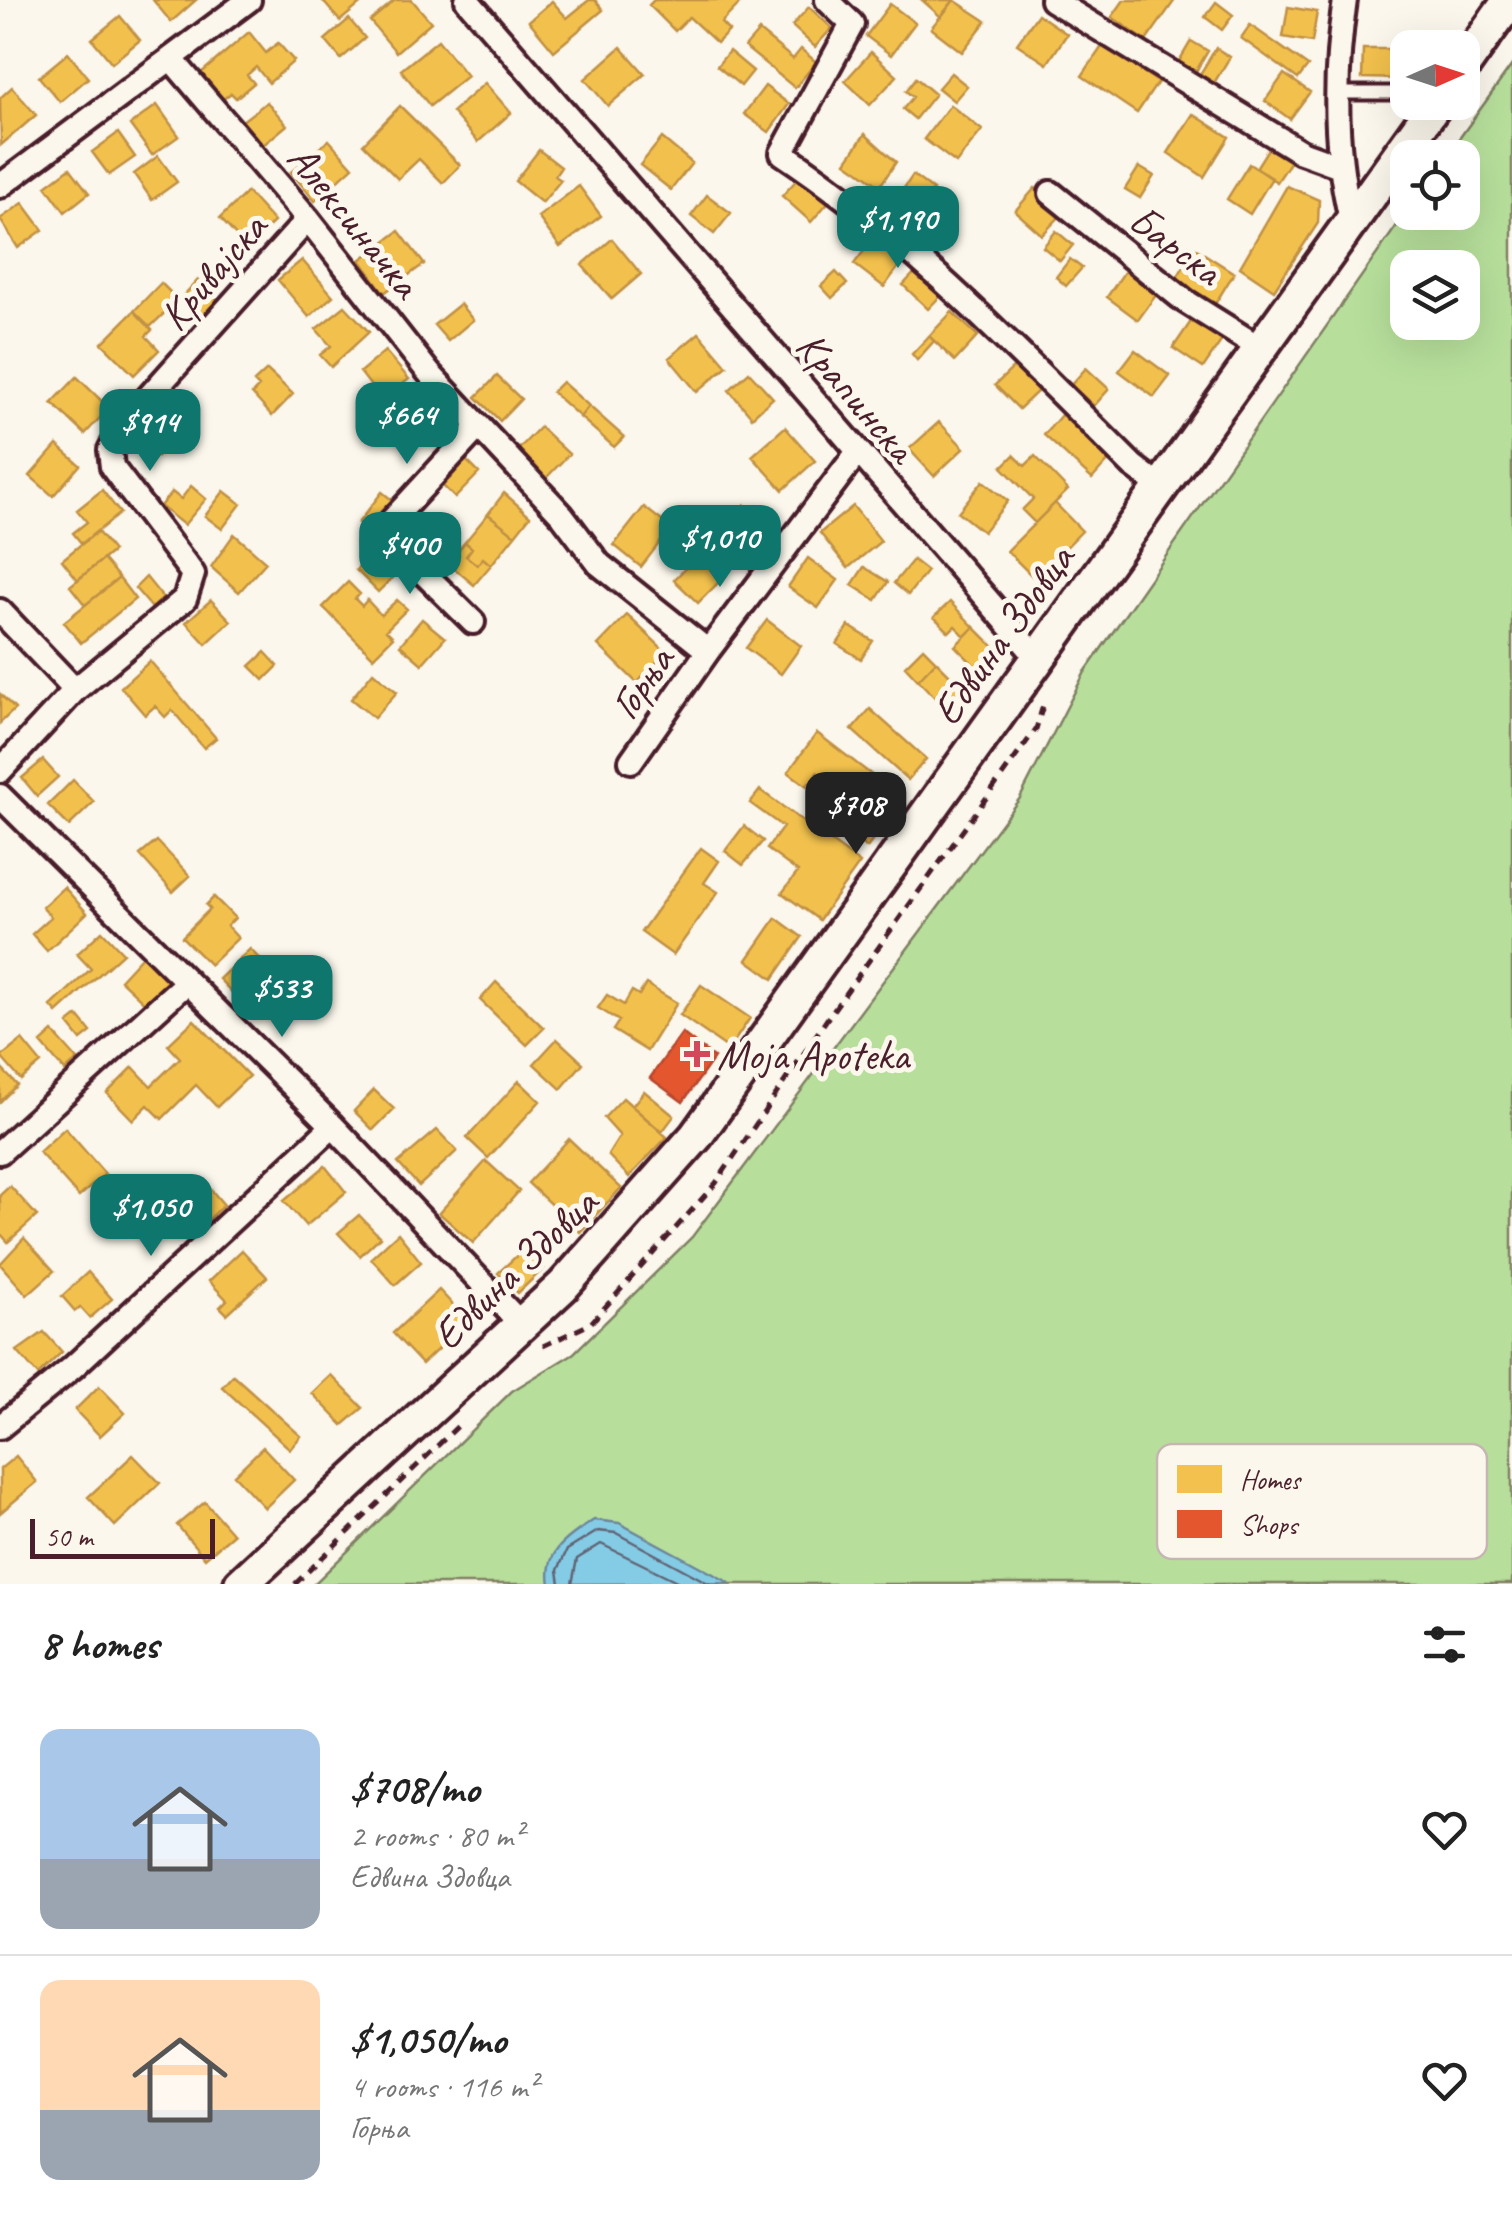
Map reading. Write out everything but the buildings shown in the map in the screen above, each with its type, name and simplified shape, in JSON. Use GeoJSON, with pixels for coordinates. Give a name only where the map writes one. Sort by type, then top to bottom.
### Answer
{"type":"FeatureCollection","features":[{"type":"Feature","properties":{"kind":"main road"},"geometry":{"type":"LineString","coordinates":[[1480,42],[1510,0]]}},
{"type":"Feature","properties":{"kind":"main road","name":"Едвина Здовца"},"geometry":{"type":"LineString","coordinates":[[241,1584],[521,1324],[635,1210],[696,1136],[1424,120]]}},
{"type":"Feature","properties":{"kind":"street"},"geometry":{"type":"LineString","coordinates":[[0,186],[173,61],[249,0]]}},
{"type":"Feature","properties":{"kind":"street","name":"Крапинска"},"geometry":{"type":"LineString","coordinates":[[466,0],[1037,657]]}},
{"type":"Feature","properties":{"kind":"street"},"geometry":{"type":"LineString","coordinates":[[827,0],[852,24],[782,153],[849,198],[915,252],[1133,466],[1161,487]]}},
{"type":"Feature","properties":{"kind":"street"},"geometry":{"type":"LineString","coordinates":[[1052,0],[1284,142],[1338,164]]}},
{"type":"Feature","properties":{"kind":"street"},"geometry":{"type":"LineString","coordinates":[[1345,0],[1337,93],[1338,164],[1351,218]]}},
{"type":"Feature","properties":{"kind":"street","name":"Алексиначка"},"geometry":{"type":"LineString","coordinates":[[173,61],[308,219],[429,373],[562,515],[599,564],[708,651]]}},
{"type":"Feature","properties":{"kind":"street","name":"Барска"},"geometry":{"type":"LineString","coordinates":[[1051,193],[1184,301],[1260,348]]}},
{"type":"Feature","properties":{"kind":"street","name":"Кривајска"},"geometry":{"type":"LineString","coordinates":[[75,690],[185,599],[193,574],[112,466],[110,450],[126,422],[308,219]]}},
{"type":"Feature","properties":{"kind":"street"},"geometry":{"type":"LineString","coordinates":[[473,622],[377,539],[479,426]]}},
{"type":"Feature","properties":{"kind":"street","name":"Горња"},"geometry":{"type":"LineString","coordinates":[[631,761],[708,651],[857,454]]}},
{"type":"Feature","properties":{"kind":"street"},"geometry":{"type":"LineString","coordinates":[[0,611],[75,690],[0,771]]}},
{"type":"Feature","properties":{"kind":"street"},"geometry":{"type":"LineString","coordinates":[[0,796],[333,1126],[521,1324]]}},
{"type":"Feature","properties":{"kind":"street"},"geometry":{"type":"LineString","coordinates":[[0,1152],[186,983]]}},
{"type":"Feature","properties":{"kind":"street"},"geometry":{"type":"LineString","coordinates":[[0,1427],[72,1368],[333,1126]]}},
{"type":"Feature","properties":{"kind":"lane"},"geometry":{"type":"LineString","coordinates":[[1337,93],[1390,94]]}},
{"type":"Feature","properties":{"kind":"green space"},"geometry":{"type":"Polygon","coordinates":[[[1512,65],[1512,1584],[314,1584],[512,1391],[574,1353],[692,1237],[1020,798],[1085,672],[1394,230],[1480,230],[1480,140],[1458,140],[1473,120],[1480,120],[1480,110],[1512,65]]]}},
{"type":"Feature","properties":{"kind":"water"},"geometry":{"type":"Polygon","coordinates":[[[594,1520],[619,1523],[730,1583],[550,1584],[555,1553],[594,1520]]]}},
{"type":"Feature","properties":{"kind":"place","name":"Moja Apoteka"},"geometry":{"type":"Point","coordinates":[697,1054]}}]}
